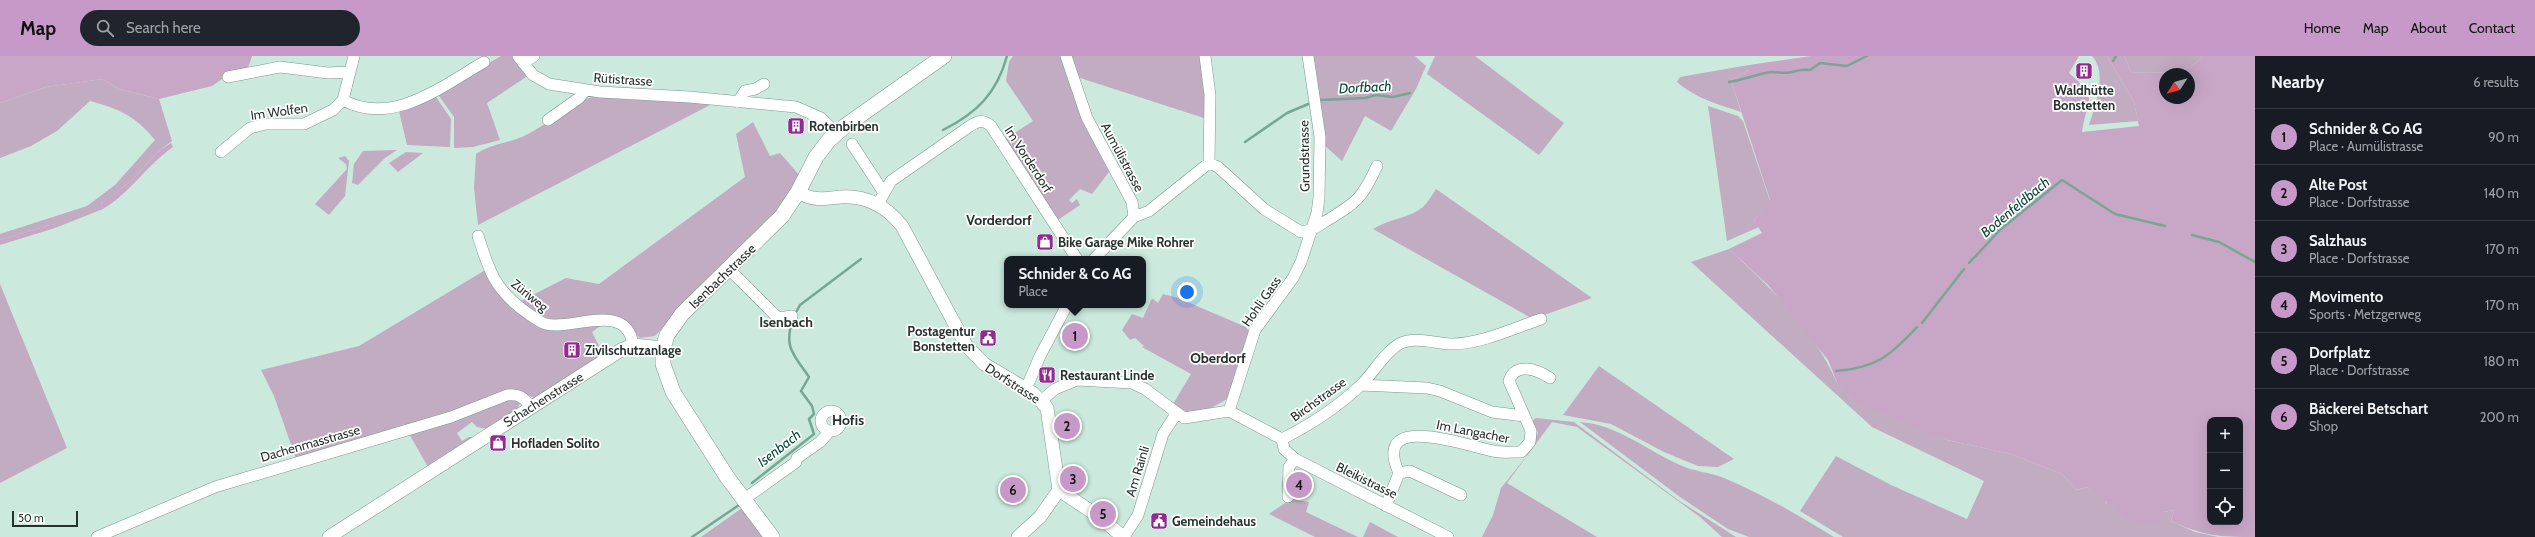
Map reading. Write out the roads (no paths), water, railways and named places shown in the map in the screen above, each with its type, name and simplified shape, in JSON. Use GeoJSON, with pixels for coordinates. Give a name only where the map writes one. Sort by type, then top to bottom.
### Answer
{"type":"FeatureCollection","features":[{"type":"Feature","properties":{"kind":"main road","name":"Isenbachstrasse"},"geometry":{"type":"LineString","coordinates":[[772,537],[727,478],[673,392],[663,364],[663,348],[667,335],[676,320],[728,268],[772,228],[798,192],[816,157],[836,133],[944,56]]}},
{"type":"Feature","properties":{"kind":"street"},"geometry":{"type":"LineString","coordinates":[[354,56],[348,72],[343,100],[366,108],[399,107],[417,101],[484,62]]}},
{"type":"Feature","properties":{"kind":"street"},"geometry":{"type":"LineString","coordinates":[[521,60],[534,56]]}},
{"type":"Feature","properties":{"kind":"street","name":"Aumülistrasse"},"geometry":{"type":"LineString","coordinates":[[1066,56],[1087,118],[1132,202],[1134,217]]}},
{"type":"Feature","properties":{"kind":"street"},"geometry":{"type":"LineString","coordinates":[[1205,56],[1210,95],[1209,163]]}},
{"type":"Feature","properties":{"kind":"street","name":"Grundstrasse"},"geometry":{"type":"LineString","coordinates":[[1308,56],[1320,137],[1319,198],[1317,213],[1310,230]]}},
{"type":"Feature","properties":{"kind":"street","name":"Rütistrasse"},"geometry":{"type":"LineString","coordinates":[[521,60],[533,75],[549,84],[586,90],[796,106],[821,118],[836,133]]}},
{"type":"Feature","properties":{"kind":"street"},"geometry":{"type":"LineString","coordinates":[[228,77],[280,67],[328,73],[348,72]]}},
{"type":"Feature","properties":{"kind":"street"},"geometry":{"type":"LineString","coordinates":[[738,102],[745,91],[755,89],[764,84]]}},
{"type":"Feature","properties":{"kind":"street"},"geometry":{"type":"LineString","coordinates":[[548,120],[579,98],[586,90]]}},
{"type":"Feature","properties":{"kind":"street","name":"Im Wolfen"},"geometry":{"type":"LineString","coordinates":[[221,152],[250,128],[265,124],[304,124],[324,116],[343,100]]}},
{"type":"Feature","properties":{"kind":"street","name":"Im Vorderdorf"},"geometry":{"type":"LineString","coordinates":[[881,198],[890,180],[970,126],[978,121],[983,121],[991,126],[1075,256]]}},
{"type":"Feature","properties":{"kind":"street","name":"Dorfstrasse"},"geometry":{"type":"LineString","coordinates":[[852,144],[881,198],[902,226],[966,345],[984,364],[1042,400],[1050,416],[1059,490]]}},
{"type":"Feature","properties":{"kind":"street"},"geometry":{"type":"LineString","coordinates":[[1097,256],[1134,217],[1149,211],[1209,163]]}},
{"type":"Feature","properties":{"kind":"street"},"geometry":{"type":"LineString","coordinates":[[1209,163],[1218,167],[1249,198],[1301,232],[1310,230],[1356,202],[1365,192],[1377,166]]}},
{"type":"Feature","properties":{"kind":"street","name":"Dorfstrasse"},"geometry":{"type":"LineString","coordinates":[[798,192],[817,200],[854,197],[881,198]]}},
{"type":"Feature","properties":{"kind":"street","name":"Hohli Gass"},"geometry":{"type":"LineString","coordinates":[[1229,411],[1255,330],[1293,278],[1309,241],[1310,230]]}},
{"type":"Feature","properties":{"kind":"street","name":"Züriweg"},"geometry":{"type":"LineString","coordinates":[[478,236],[494,281],[511,301],[536,319],[555,326],[594,320],[613,321],[629,332],[634,345]]}},
{"type":"Feature","properties":{"kind":"street"},"geometry":{"type":"LineString","coordinates":[[728,268],[778,318],[792,316]]}},
{"type":"Feature","properties":{"kind":"street"},"geometry":{"type":"LineString","coordinates":[[1026,389],[1040,356],[1065,308]]}},
{"type":"Feature","properties":{"kind":"street","name":"Birchstrasse"},"geometry":{"type":"LineString","coordinates":[[1282,440],[1312,424],[1361,385],[1393,348],[1405,342],[1467,342],[1541,319]]}},
{"type":"Feature","properties":{"kind":"street"},"geometry":{"type":"LineString","coordinates":[[634,345],[663,348]]}},
{"type":"Feature","properties":{"kind":"street","name":"Schachenstrasse"},"geometry":{"type":"LineString","coordinates":[[329,537],[530,407],[634,345]]}},
{"type":"Feature","properties":{"kind":"street","name":"Im Langacher"},"geometry":{"type":"LineString","coordinates":[[1399,473],[1394,462],[1393,452],[1398,442],[1406,436],[1446,439],[1495,451],[1521,452],[1528,446],[1531,437],[1509,381],[1511,375],[1518,370],[1532,369],[1538,370],[1550,378]]}},
{"type":"Feature","properties":{"kind":"street"},"geometry":{"type":"LineString","coordinates":[[1042,400],[1055,388],[1077,380],[1132,383],[1159,398],[1176,414],[1184,418],[1229,411],[1282,440]]}},
{"type":"Feature","properties":{"kind":"street"},"geometry":{"type":"LineString","coordinates":[[1361,385],[1427,388],[1440,391],[1492,412],[1524,416]]}},
{"type":"Feature","properties":{"kind":"street","name":"Dachenmasstrasse"},"geometry":{"type":"LineString","coordinates":[[98,537],[215,488],[450,417],[507,395],[517,394],[524,398],[530,407]]}},
{"type":"Feature","properties":{"kind":"street","name":"Am Rainli"},"geometry":{"type":"LineString","coordinates":[[1123,537],[1138,515],[1163,434],[1176,414]]}},
{"type":"Feature","properties":{"kind":"street"},"geometry":{"type":"LineString","coordinates":[[743,500],[796,462],[797,458],[820,442],[829,432]]}},
{"type":"Feature","properties":{"kind":"street","name":"Bleikistrasse"},"geometry":{"type":"LineString","coordinates":[[1282,440],[1284,449],[1295,459],[1448,537]]}},
{"type":"Feature","properties":{"kind":"street"},"geometry":{"type":"LineString","coordinates":[[1288,497],[1289,467],[1295,459]]}},
{"type":"Feature","properties":{"kind":"street"},"geometry":{"type":"LineString","coordinates":[[1386,506],[1399,473],[1410,471],[1461,495]]}},
{"type":"Feature","properties":{"kind":"street"},"geometry":{"type":"LineString","coordinates":[[1018,537],[1040,517],[1059,490],[1101,518],[1123,537]]}},
{"type":"Feature","properties":{"kind":"waterway","name":"Isenbach"},"geometry":{"type":"LineString","coordinates":[[943,130],[976,109],[984,100],[998,81],[1007,56]]}},
{"type":"Feature","properties":{"kind":"waterway"},"geometry":{"type":"LineString","coordinates":[[1729,82],[1771,72],[1787,73],[1810,70],[1820,63],[1847,66],[1867,56]]}},
{"type":"Feature","properties":{"kind":"waterway"},"geometry":{"type":"LineString","coordinates":[[2113,61],[2116,56]]}},
{"type":"Feature","properties":{"kind":"waterway","name":"Dorfbach"},"geometry":{"type":"LineString","coordinates":[[1320,100],[1365,98],[1376,95],[1393,97],[1410,93]]}},
{"type":"Feature","properties":{"kind":"waterway","name":"Dorfbach"},"geometry":{"type":"LineString","coordinates":[[1245,142],[1287,113],[1313,102]]}},
{"type":"Feature","properties":{"kind":"waterway","name":"Bodenfeldbach"},"geometry":{"type":"LineString","coordinates":[[1969,263],[2001,229],[2062,180],[2115,214],[2165,226]]}},
{"type":"Feature","properties":{"kind":"waterway","name":"Bodenfeldbach"},"geometry":{"type":"LineString","coordinates":[[2192,235],[2219,242],[2255,262]]}},
{"type":"Feature","properties":{"kind":"waterway","name":"Isenbach"},"geometry":{"type":"LineString","coordinates":[[795,314],[800,305],[861,259]]}},
{"type":"Feature","properties":{"kind":"waterway","name":"Bodenfeldbach"},"geometry":{"type":"LineString","coordinates":[[1922,323],[1964,269]]}},
{"type":"Feature","properties":{"kind":"waterway","name":"Isenbach"},"geometry":{"type":"LineString","coordinates":[[752,483],[814,434],[809,419],[814,414],[812,406],[801,391],[809,377],[795,356],[790,344],[789,337],[793,319]]}},
{"type":"Feature","properties":{"kind":"waterway","name":"Bodenfeldbach"},"geometry":{"type":"LineString","coordinates":[[1836,371],[1862,367],[1881,359],[1899,346],[1917,327]]}},
{"type":"Feature","properties":{"kind":"waterway"},"geometry":{"type":"LineString","coordinates":[[692,537],[739,505]]}},
{"type":"Feature","properties":{"kind":"place","name":"Waldhütte Bonstetten"},"geometry":{"type":"Point","coordinates":[2084,71]}},
{"type":"Feature","properties":{"kind":"place","name":"Rotenbirben"},"geometry":{"type":"Point","coordinates":[796,126]}},
{"type":"Feature","properties":{"kind":"place","name":"Bike Garage Mike Rohrer"},"geometry":{"type":"Point","coordinates":[1045,242]}},
{"type":"Feature","properties":{"kind":"place","name":"Schnider & Co AG"},"geometry":{"type":"Point","coordinates":[1075,336]}},
{"type":"Feature","properties":{"kind":"place","name":"Postagentur Bonstetten"},"geometry":{"type":"Point","coordinates":[988,338]}},
{"type":"Feature","properties":{"kind":"place","name":"Zivilschutzanlage"},"geometry":{"type":"Point","coordinates":[572,350]}},
{"type":"Feature","properties":{"kind":"place","name":"Restaurant Linde"},"geometry":{"type":"Point","coordinates":[1047,375]}},
{"type":"Feature","properties":{"kind":"place","name":"Alte Post"},"geometry":{"type":"Point","coordinates":[1067,426]}},
{"type":"Feature","properties":{"kind":"place","name":"Hofladen Solito"},"geometry":{"type":"Point","coordinates":[498,443]}},
{"type":"Feature","properties":{"kind":"place","name":"Salzhaus"},"geometry":{"type":"Point","coordinates":[1073,479]}},
{"type":"Feature","properties":{"kind":"place","name":"Movimento"},"geometry":{"type":"Point","coordinates":[1299,485]}},
{"type":"Feature","properties":{"kind":"place","name":"Bäckerei Betschart"},"geometry":{"type":"Point","coordinates":[1013,490]}},
{"type":"Feature","properties":{"kind":"place","name":"Dorfplatz"},"geometry":{"type":"Point","coordinates":[1103,514]}},
{"type":"Feature","properties":{"kind":"place","name":"Gemeindehaus"},"geometry":{"type":"Point","coordinates":[1159,521]}},
{"type":"Feature","properties":{"kind":"district","name":"Vorderdorf"},"geometry":{"type":"Point","coordinates":[999,220]}},
{"type":"Feature","properties":{"kind":"district","name":"Isenbach"},"geometry":{"type":"Point","coordinates":[786,322]}},
{"type":"Feature","properties":{"kind":"district","name":"Oberdorf"},"geometry":{"type":"Point","coordinates":[1218,358]}},
{"type":"Feature","properties":{"kind":"district","name":"Hofis"},"geometry":{"type":"Point","coordinates":[848,420]}}]}
